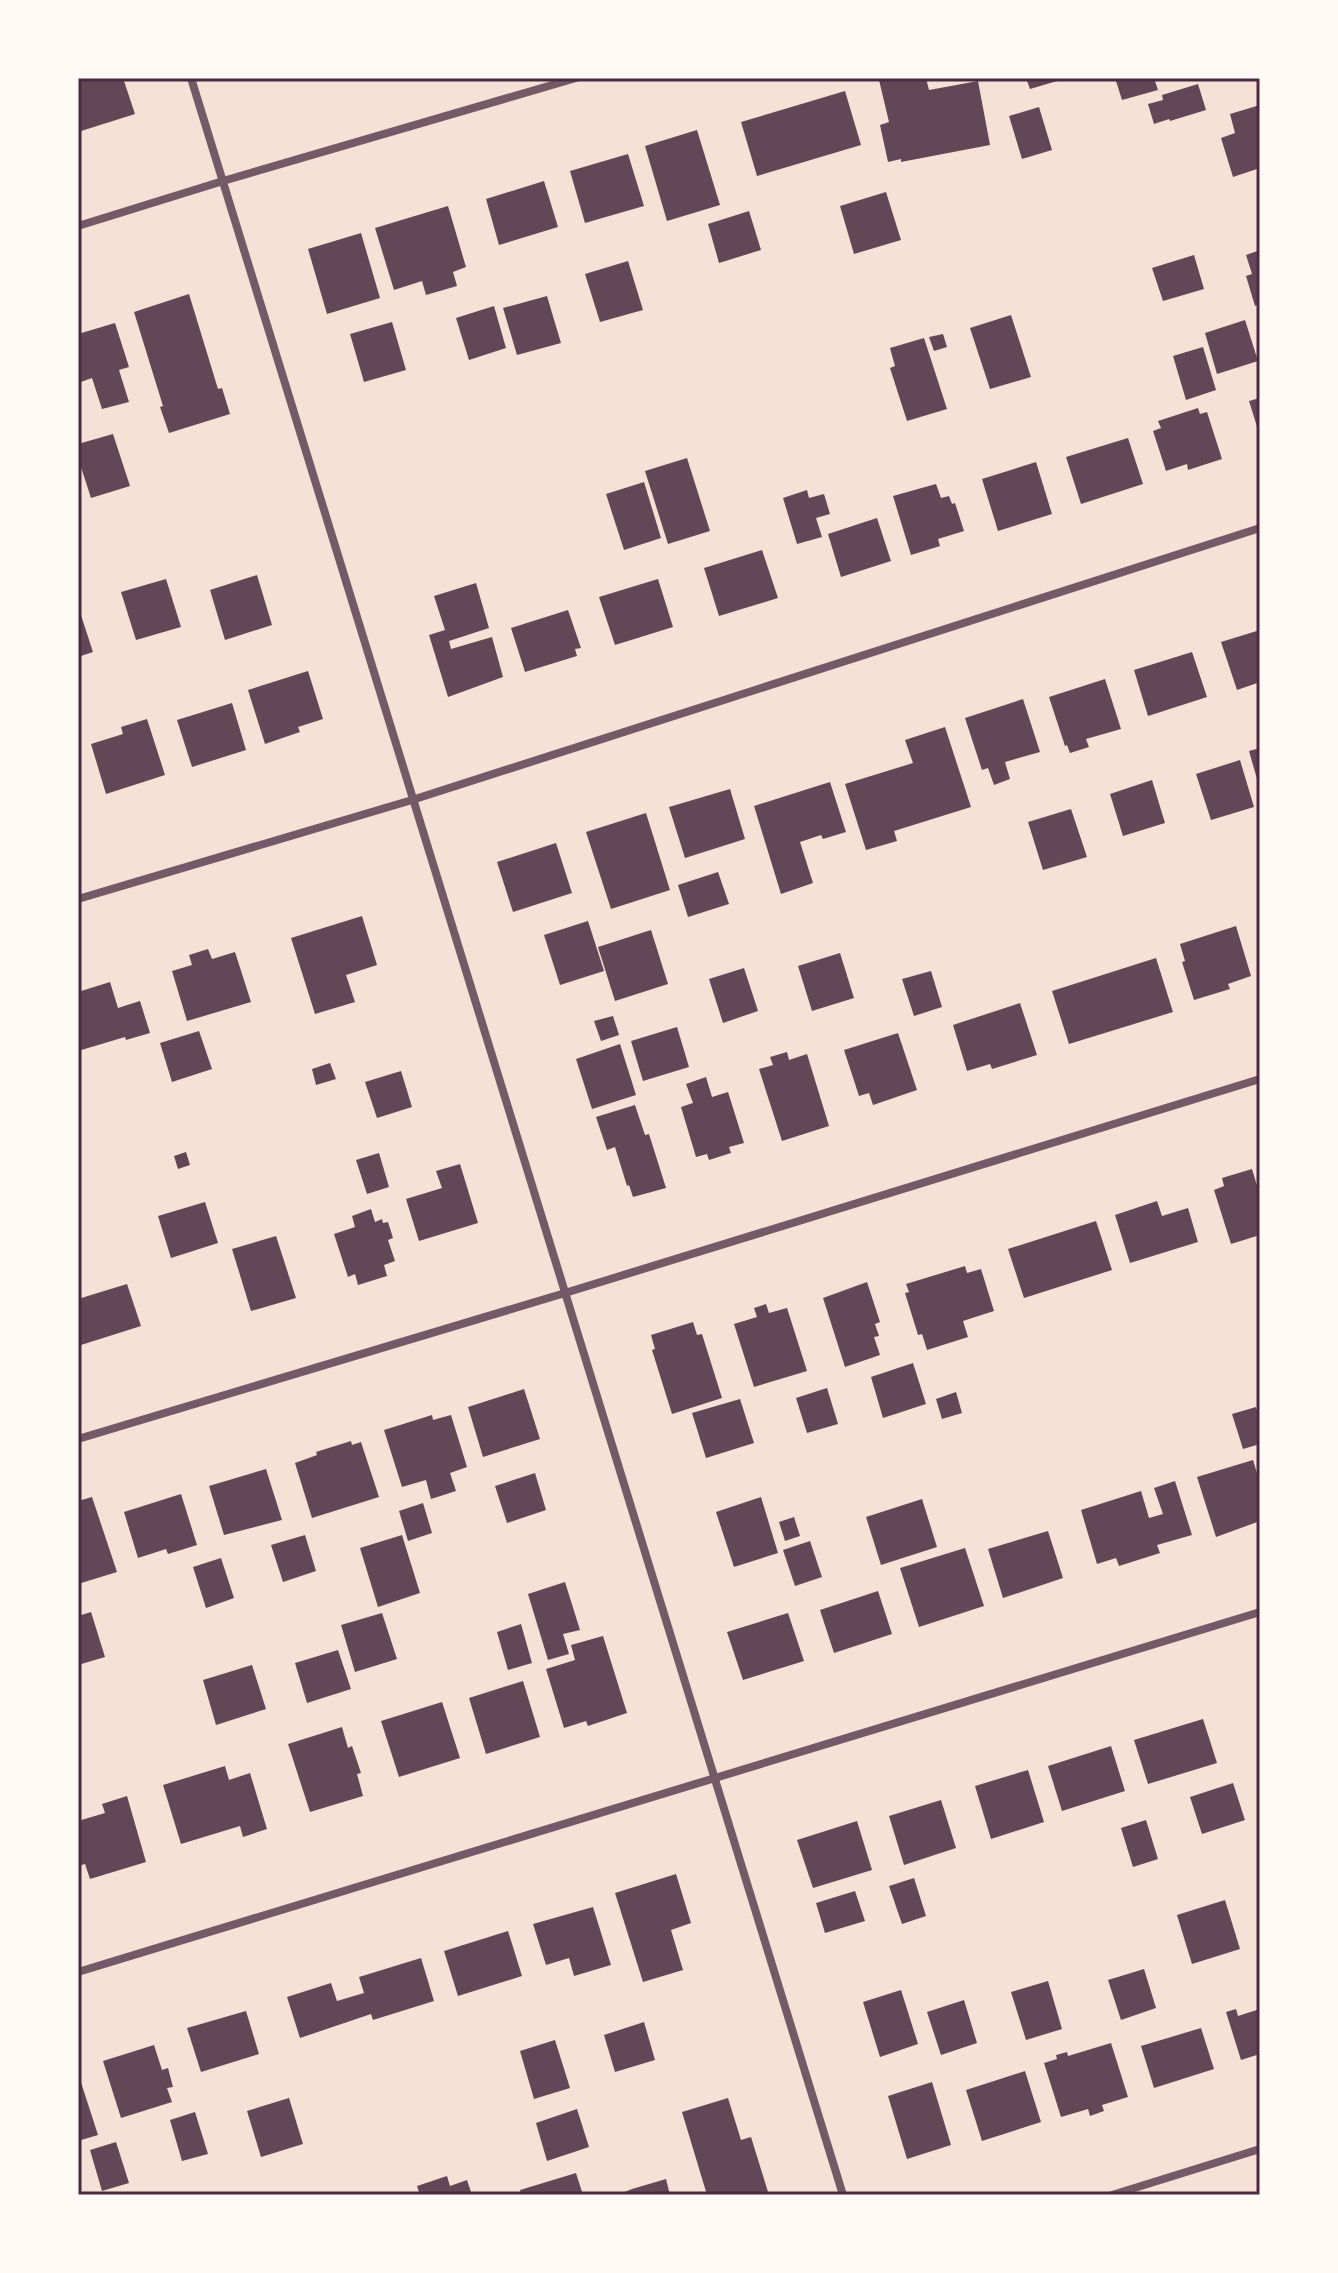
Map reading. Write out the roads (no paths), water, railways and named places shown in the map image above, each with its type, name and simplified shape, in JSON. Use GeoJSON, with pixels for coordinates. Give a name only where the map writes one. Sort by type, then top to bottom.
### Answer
{"type":"FeatureCollection","features":[{"type":"Feature","properties":{"kind":"street"},"geometry":{"type":"LineString","coordinates":[[191,78],[843,2195]]}},
{"type":"Feature","properties":{"kind":"street"},"geometry":{"type":"LineString","coordinates":[[78,226],[576,78]]}},
{"type":"Feature","properties":{"kind":"street"},"geometry":{"type":"LineString","coordinates":[[78,899],[412,800],[1260,528]]}},
{"type":"Feature","properties":{"kind":"street"},"geometry":{"type":"LineString","coordinates":[[78,1439],[1260,1079]]}},
{"type":"Feature","properties":{"kind":"street"},"geometry":{"type":"LineString","coordinates":[[78,1972],[1260,1612]]}},
{"type":"Feature","properties":{"kind":"street"},"geometry":{"type":"LineString","coordinates":[[1112,2195],[1260,2149]]}}]}
